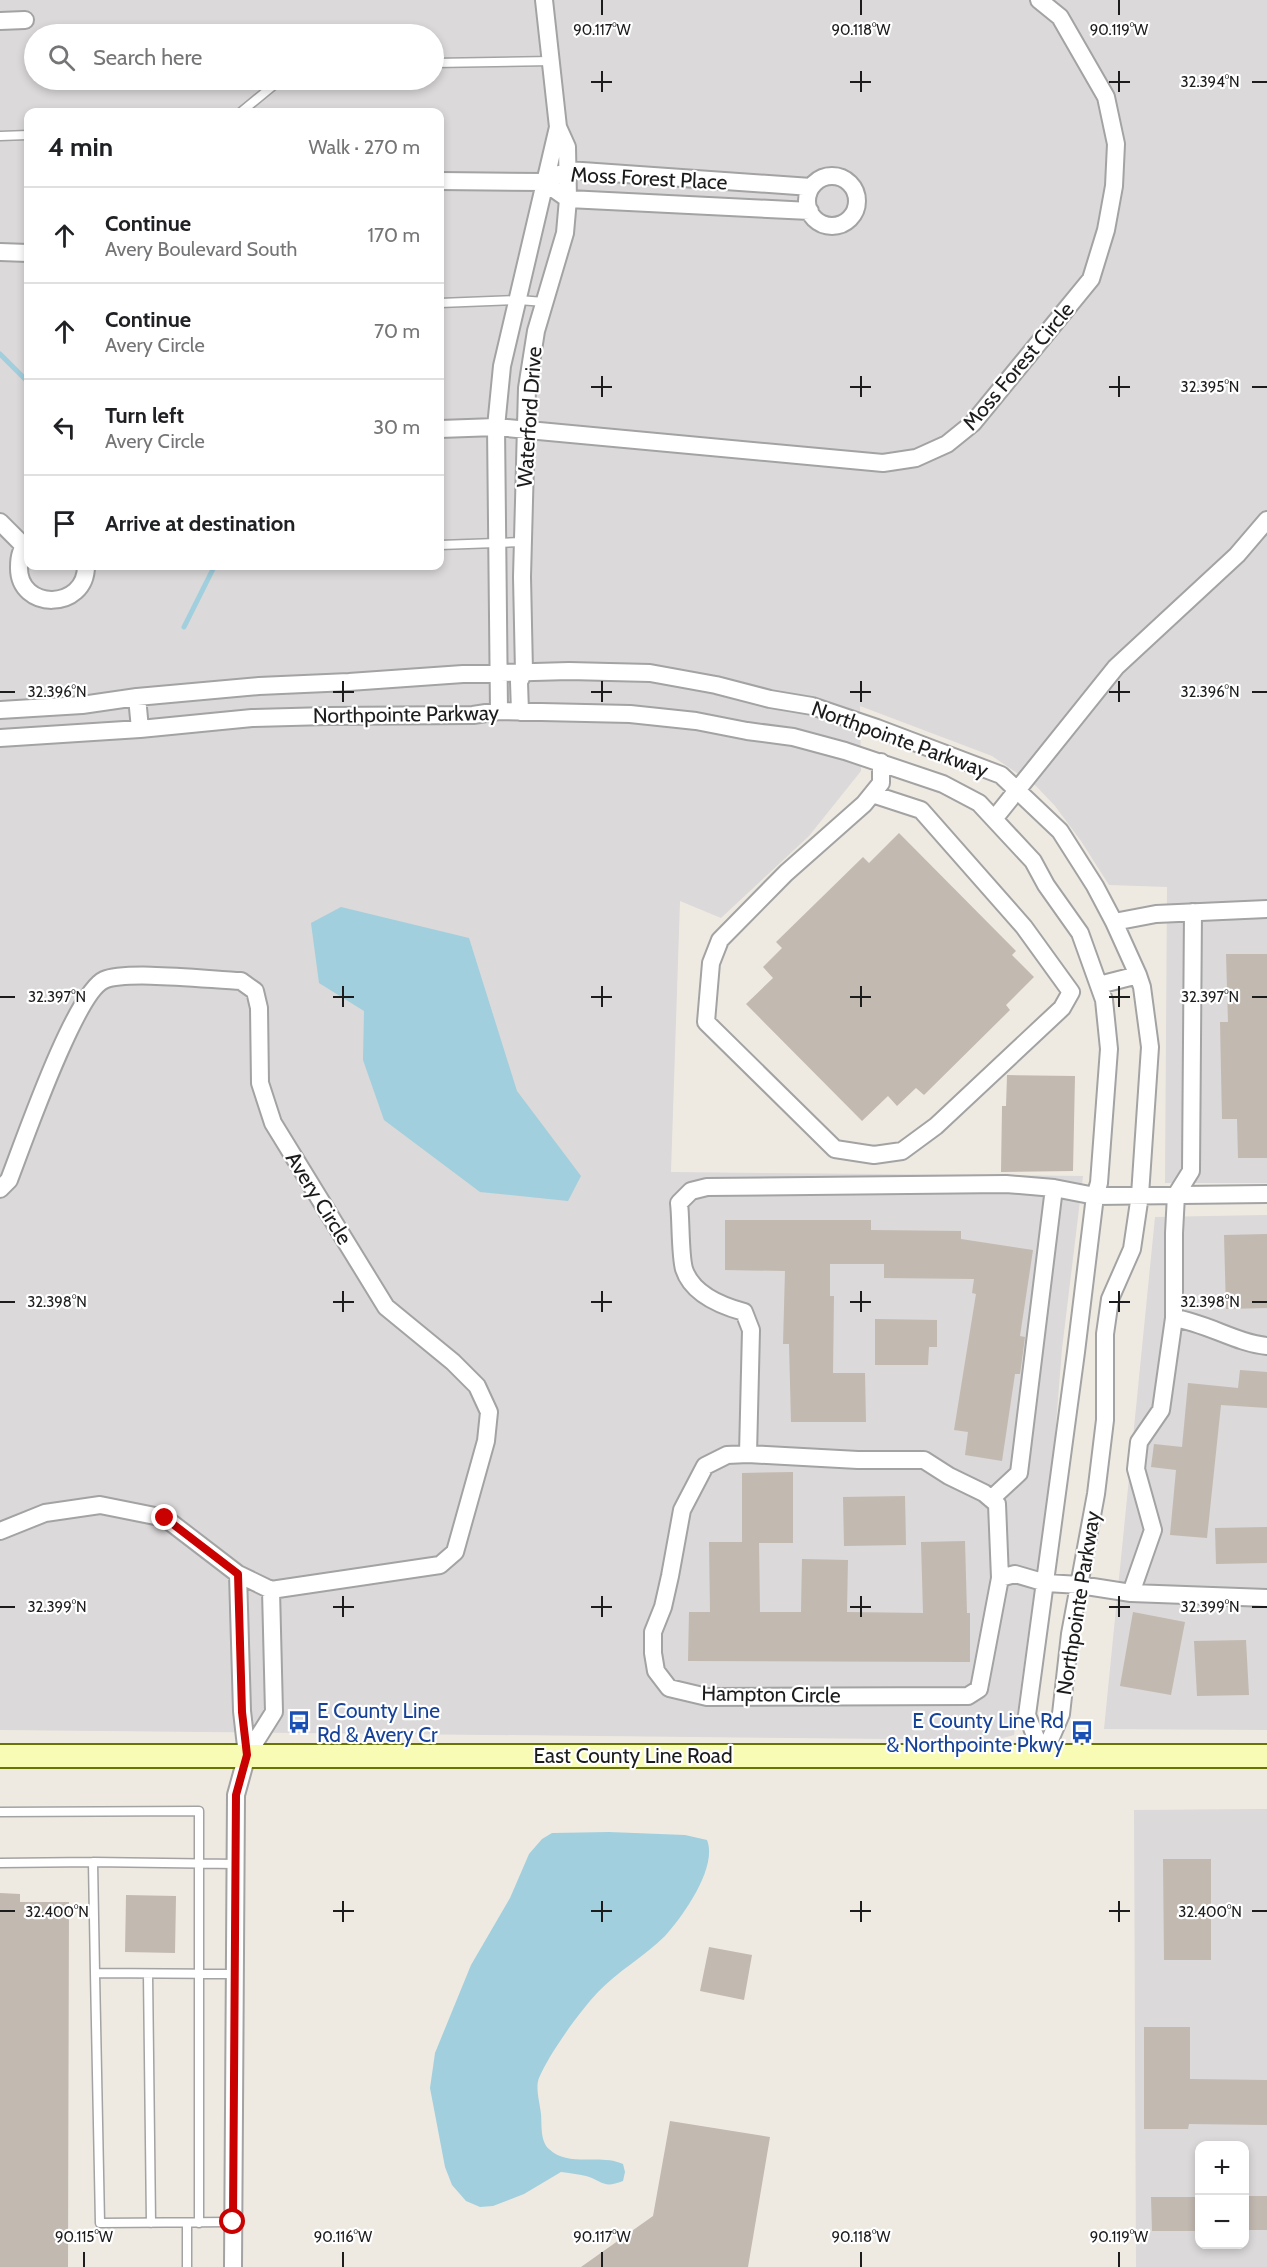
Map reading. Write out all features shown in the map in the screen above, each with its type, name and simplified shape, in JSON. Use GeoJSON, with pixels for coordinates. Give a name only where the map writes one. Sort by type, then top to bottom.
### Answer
{"type":"FeatureCollection","features":[{"type":"Feature","properties":{"kind":"main road","name":"East County Line Road"},"geometry":{"type":"LineString","coordinates":[[0,1756],[1267,1756]]}},
{"type":"Feature","properties":{"kind":"street","name":"Waterford Drive"},"geometry":{"type":"LineString","coordinates":[[520,712],[519,682],[524,672],[523,542],[527,388],[544,302],[565,233],[568,199],[567,147],[558,127],[544,0]]}},
{"type":"Feature","properties":{"kind":"street","name":"Moss Forest Circle"},"geometry":{"type":"LineString","coordinates":[[444,429],[525,430],[883,463],[916,458],[946,444],[973,423],[1091,279],[1106,230],[1114,186],[1116,144],[1106,98],[1060,17],[1039,0]]}},
{"type":"Feature","properties":{"kind":"street"},"geometry":{"type":"LineString","coordinates":[[0,21],[25,20]]}},
{"type":"Feature","properties":{"kind":"street","name":"Waterford Drive"},"geometry":{"type":"LineString","coordinates":[[499,711],[496,428],[502,366],[558,127]]}},
{"type":"Feature","properties":{"kind":"street","name":"Moss Forest Place"},"geometry":{"type":"LineString","coordinates":[[568,170],[667,177],[812,187],[825,176],[834,176],[850,183],[857,198],[853,215],[839,224],[822,223],[810,211],[568,199],[544,182],[568,170]]}},
{"type":"Feature","properties":{"kind":"street"},"geometry":{"type":"LineString","coordinates":[[666,204],[667,177]]}},
{"type":"Feature","properties":{"kind":"street"},"geometry":{"type":"LineString","coordinates":[[444,181],[544,182]]}},
{"type":"Feature","properties":{"kind":"street"},"geometry":{"type":"LineString","coordinates":[[810,211],[808,194],[812,187]]}},
{"type":"Feature","properties":{"kind":"street"},"geometry":{"type":"LineString","coordinates":[[0,252],[24,253]]}},
{"type":"Feature","properties":{"kind":"street"},"geometry":{"type":"LineString","coordinates":[[510,335],[535,340]]}},
{"type":"Feature","properties":{"kind":"street"},"geometry":{"type":"LineString","coordinates":[[994,819],[1116,667],[1237,555],[1267,520]]}},
{"type":"Feature","properties":{"kind":"street"},"geometry":{"type":"LineString","coordinates":[[0,523],[24,542]]}},
{"type":"Feature","properties":{"kind":"street"},"geometry":{"type":"LineString","coordinates":[[24,548],[19,557],[18,574],[26,589],[37,597],[54,601],[66,598],[81,586],[86,570]]}},
{"type":"Feature","properties":{"kind":"street"},"geometry":{"type":"LineString","coordinates":[[497,589],[523,590]]}},
{"type":"Feature","properties":{"kind":"street","name":"Northpointe Parkway"},"geometry":{"type":"LineString","coordinates":[[0,710],[82,705],[137,697],[259,686],[524,672],[650,673],[812,706],[877,728],[1001,776],[1060,831],[1095,886],[1114,922],[1137,975],[1142,987],[1150,1047],[1140,1195],[1132,1249],[1110,1299],[1105,1334],[1105,1420],[1096,1494],[1070,1634],[1061,1714],[1043,1756]]}},
{"type":"Feature","properties":{"kind":"street"},"geometry":{"type":"LineString","coordinates":[[137,697],[140,729]]}},
{"type":"Feature","properties":{"kind":"street","name":"Northpointe Parkway"},"geometry":{"type":"LineString","coordinates":[[0,738],[140,729],[252,718],[473,715],[499,711],[630,714],[696,721],[793,737],[881,762],[944,784],[979,803],[1033,861],[1046,885],[1080,933],[1104,1000],[1109,1049],[1102,1160],[1095,1196],[1027,1715],[1043,1756]]}},
{"type":"Feature","properties":{"kind":"street"},"geometry":{"type":"LineString","coordinates":[[872,794],[921,810],[1024,927],[1071,992],[1062,1008],[936,1126],[902,1150],[874,1155],[835,1149],[706,1022],[711,963],[720,940],[786,873],[864,804],[872,794],[881,783],[881,762]]}},
{"type":"Feature","properties":{"kind":"street"},"geometry":{"type":"LineString","coordinates":[[1114,922],[1156,914],[1267,909]]}},
{"type":"Feature","properties":{"kind":"street"},"geometry":{"type":"LineString","coordinates":[[1131,1593],[1153,1530],[1137,1469],[1139,1442],[1161,1410],[1174,1318],[1176,1195],[1191,1171],[1193,912]]}},
{"type":"Feature","properties":{"kind":"street"},"geometry":{"type":"LineString","coordinates":[[1099,985],[1137,975]]}},
{"type":"Feature","properties":{"kind":"street","name":"Avery Circle"},"geometry":{"type":"LineString","coordinates":[[0,1189],[9,1180],[64,1039],[89,994],[103,980],[123,976],[241,981],[255,991],[259,1008],[260,1083],[273,1122],[386,1307],[453,1362],[477,1386],[489,1412],[486,1441],[455,1552],[440,1565],[271,1590]]}},
{"type":"Feature","properties":{"kind":"street"},"geometry":{"type":"LineString","coordinates":[[748,1454],[751,1330],[744,1312],[723,1306],[699,1291],[684,1270],[679,1203],[691,1191],[708,1186],[1006,1184],[1054,1188],[1095,1196],[1267,1194]]}},
{"type":"Feature","properties":{"kind":"street"},"geometry":{"type":"LineString","coordinates":[[991,1498],[1019,1473],[1054,1188]]}},
{"type":"Feature","properties":{"kind":"street"},"geometry":{"type":"LineString","coordinates":[[1174,1318],[1216,1329],[1252,1344],[1267,1346]]}},
{"type":"Feature","properties":{"kind":"street","name":"Hampton Circle"},"geometry":{"type":"LineString","coordinates":[[748,1454],[858,1460],[924,1460],[991,1498],[997,1504],[1000,1578],[979,1689],[968,1696],[708,1697],[669,1688],[656,1671],[653,1632],[663,1607],[682,1510],[705,1466],[727,1455],[748,1454]]}},
{"type":"Feature","properties":{"kind":"street"},"geometry":{"type":"LineString","coordinates":[[0,1531],[45,1513],[100,1505],[165,1518],[238,1574],[271,1590],[274,1712],[247,1755],[236,1795],[233,2267]]}},
{"type":"Feature","properties":{"kind":"street"},"geometry":{"type":"LineString","coordinates":[[238,1574],[242,1712],[247,1755]]}},
{"type":"Feature","properties":{"kind":"street"},"geometry":{"type":"LineString","coordinates":[[1000,1578],[1015,1574],[1046,1583],[1080,1585],[1131,1593],[1267,1598]]}},
{"type":"Feature","properties":{"kind":"lane"},"geometry":{"type":"LineString","coordinates":[[444,63],[552,61]]}},
{"type":"Feature","properties":{"kind":"lane"},"geometry":{"type":"LineString","coordinates":[[246,108],[268,90]]}},
{"type":"Feature","properties":{"kind":"lane"},"geometry":{"type":"LineString","coordinates":[[0,136],[24,135]]}},
{"type":"Feature","properties":{"kind":"lane"},"geometry":{"type":"LineString","coordinates":[[444,303],[519,300],[544,302]]}},
{"type":"Feature","properties":{"kind":"lane"},"geometry":{"type":"LineString","coordinates":[[444,545],[523,542]]}},
{"type":"Feature","properties":{"kind":"lane"},"geometry":{"type":"LineString","coordinates":[[0,1812],[199,1811],[199,2223]]}},
{"type":"Feature","properties":{"kind":"lane"},"geometry":{"type":"LineString","coordinates":[[93,1862],[100,2223],[233,2222]]}},
{"type":"Feature","properties":{"kind":"lane"},"geometry":{"type":"LineString","coordinates":[[0,1863],[235,1864]]}},
{"type":"Feature","properties":{"kind":"lane"},"geometry":{"type":"LineString","coordinates":[[95,1973],[234,1974]]}},
{"type":"Feature","properties":{"kind":"lane"},"geometry":{"type":"LineString","coordinates":[[148,1974],[152,2223]]}},
{"type":"Feature","properties":{"kind":"lane"},"geometry":{"type":"LineString","coordinates":[[187,2223],[187,2267]]}},
{"type":"Feature","properties":{"kind":"shaded area"},"geometry":{"type":"Polygon","coordinates":[[[0,0],[1267,0],[1267,1183],[1165,1183],[1167,887],[1109,885],[1055,806],[1036,786],[992,756],[860,706],[861,771],[809,836],[721,918],[680,901],[671,1172],[1083,1176],[1062,1349],[1054,1449],[1014,1735],[995,1740],[0,1730],[0,0]]]}},
{"type":"Feature","properties":{"kind":"shaded area"},"geometry":{"type":"Polygon","coordinates":[[[1267,1215],[1267,1730],[1104,1729],[1155,1217],[1267,1215]]]}},
{"type":"Feature","properties":{"kind":"shaded area"},"geometry":{"type":"Polygon","coordinates":[[[1267,1809],[1267,2267],[1136,2267],[1134,1810],[1267,1809]]]}},
{"type":"Feature","properties":{"kind":"water"},"geometry":{"type":"Polygon","coordinates":[[[341,907],[469,938],[517,1091],[581,1176],[568,1201],[480,1192],[384,1120],[363,1060],[364,1011],[319,983],[311,923],[341,907]]]}},
{"type":"Feature","properties":{"kind":"water"},"geometry":{"type":"Polygon","coordinates":[[[609,1832],[685,1835],[707,1840],[709,1851],[708,1864],[697,1891],[681,1916],[665,1936],[614,1977],[591,2000],[557,2045],[538,2082],[542,2133],[546,2146],[557,2155],[566,2158],[605,2160],[623,2164],[625,2172],[623,2181],[607,2184],[586,2176],[561,2172],[524,2194],[493,2206],[480,2207],[466,2201],[452,2185],[445,2167],[430,2088],[435,2053],[471,1965],[510,1898],[529,1854],[542,1839],[552,1833],[609,1832]]]}},
{"type":"Feature","properties":{"kind":"building"},"geometry":{"type":"Polygon","coordinates":[[[899,833],[1016,951],[1012,955],[1034,977],[1006,1005],[1010,1010],[924,1095],[916,1088],[897,1106],[888,1096],[862,1121],[746,1004],[773,978],[763,967],[782,948],[776,942],[863,857],[869,863],[899,833]]]}},
{"type":"Feature","properties":{"kind":"building"},"geometry":{"type":"Polygon","coordinates":[[[1226,954],[1267,954],[1267,1158],[1238,1158],[1237,1119],[1222,1119],[1220,1022],[1228,1022],[1226,954]]]}},
{"type":"Feature","properties":{"kind":"building"},"geometry":{"type":"Polygon","coordinates":[[[1007,1075],[1075,1076],[1073,1171],[1001,1172],[1002,1106],[1006,1106],[1007,1075]]]}},
{"type":"Feature","properties":{"kind":"building"},"geometry":{"type":"Polygon","coordinates":[[[725,1220],[871,1220],[871,1230],[961,1231],[961,1239],[1033,1250],[1020,1336],[1025,1337],[1020,1374],[1015,1374],[1002,1461],[965,1455],[968,1432],[954,1430],[976,1294],[972,1293],[974,1279],[884,1278],[884,1264],[830,1264],[830,1296],[834,1296],[833,1373],[865,1373],[866,1422],[791,1422],[789,1344],[783,1344],[785,1271],[725,1270],[725,1220]]]}},
{"type":"Feature","properties":{"kind":"building"},"geometry":{"type":"Polygon","coordinates":[[[1267,1234],[1267,1308],[1226,1309],[1224,1235],[1267,1234]]]}},
{"type":"Feature","properties":{"kind":"building"},"geometry":{"type":"Polygon","coordinates":[[[875,1319],[937,1320],[937,1347],[929,1347],[928,1365],[875,1365],[875,1319]]]}},
{"type":"Feature","properties":{"kind":"building"},"geometry":{"type":"Polygon","coordinates":[[[1240,1370],[1267,1372],[1267,1408],[1221,1405],[1207,1538],[1170,1535],[1176,1470],[1151,1467],[1154,1444],[1182,1447],[1188,1383],[1238,1388],[1240,1370]]]}},
{"type":"Feature","properties":{"kind":"building"},"geometry":{"type":"Polygon","coordinates":[[[793,1472],[793,1543],[759,1543],[760,1612],[801,1612],[802,1559],[848,1560],[847,1612],[923,1613],[921,1542],[965,1541],[967,1613],[970,1613],[970,1662],[688,1661],[689,1612],[710,1612],[709,1542],[742,1542],[742,1473],[793,1472]]]}},
{"type":"Feature","properties":{"kind":"building"},"geometry":{"type":"Polygon","coordinates":[[[905,1496],[906,1545],[844,1546],[843,1497],[905,1496]]]}},
{"type":"Feature","properties":{"kind":"building"},"geometry":{"type":"Polygon","coordinates":[[[1267,1527],[1267,1563],[1216,1564],[1215,1528],[1267,1527]]]}},
{"type":"Feature","properties":{"kind":"building"},"geometry":{"type":"Polygon","coordinates":[[[1133,1612],[1185,1622],[1171,1695],[1120,1686],[1133,1612]]]}},
{"type":"Feature","properties":{"kind":"building"},"geometry":{"type":"Polygon","coordinates":[[[1246,1640],[1249,1695],[1197,1696],[1194,1641],[1246,1640]]]}},
{"type":"Feature","properties":{"kind":"building"},"geometry":{"type":"Polygon","coordinates":[[[1163,1859],[1211,1859],[1211,1960],[1164,1960],[1163,1859]]]}},
{"type":"Feature","properties":{"kind":"building"},"geometry":{"type":"Polygon","coordinates":[[[0,1893],[20,1894],[20,1902],[69,1902],[68,2267],[0,2267],[0,1893]]]}},
{"type":"Feature","properties":{"kind":"building"},"geometry":{"type":"Polygon","coordinates":[[[126,1895],[176,1896],[175,1953],[125,1952],[126,1895]]]}},
{"type":"Feature","properties":{"kind":"building"},"geometry":{"type":"Polygon","coordinates":[[[709,1947],[752,1955],[744,2000],[700,1991],[709,1947]]]}},
{"type":"Feature","properties":{"kind":"building"},"geometry":{"type":"Polygon","coordinates":[[[1144,2027],[1190,2027],[1190,2079],[1267,2080],[1267,2125],[1189,2124],[1188,2129],[1144,2129],[1144,2027]]]}},
{"type":"Feature","properties":{"kind":"building"},"geometry":{"type":"Polygon","coordinates":[[[670,2121],[770,2137],[748,2267],[581,2267],[653,2216],[670,2121]]]}},
{"type":"Feature","properties":{"kind":"building"},"geometry":{"type":"Polygon","coordinates":[[[1249,2196],[1267,2196],[1267,2230],[1249,2230],[1249,2196]]]}},
{"type":"Feature","properties":{"kind":"building"},"geometry":{"type":"Polygon","coordinates":[[[1151,2197],[1195,2197],[1195,2231],[1152,2231],[1151,2197]]]}},
{"type":"Feature","properties":{"kind":"waterway"},"geometry":{"type":"LineString","coordinates":[[0,354],[24,378]]}},
{"type":"Feature","properties":{"kind":"waterway"},"geometry":{"type":"LineString","coordinates":[[184,627],[212,570]]}},
{"type":"Feature","properties":{"kind":"place","name":"E County Line Rd & Avery Cr"},"geometry":{"type":"Point","coordinates":[299,1722]}},
{"type":"Feature","properties":{"kind":"place","name":"E County Line Rd & Northpointe Pkwy"},"geometry":{"type":"Point","coordinates":[1082,1732]}},
{"type":"Feature","properties":{"kind":"route"},"geometry":{"type":"LineString","coordinates":[[165,1518],[238,1574],[242,1712],[247,1755],[236,1795],[233,2222]]}}]}
